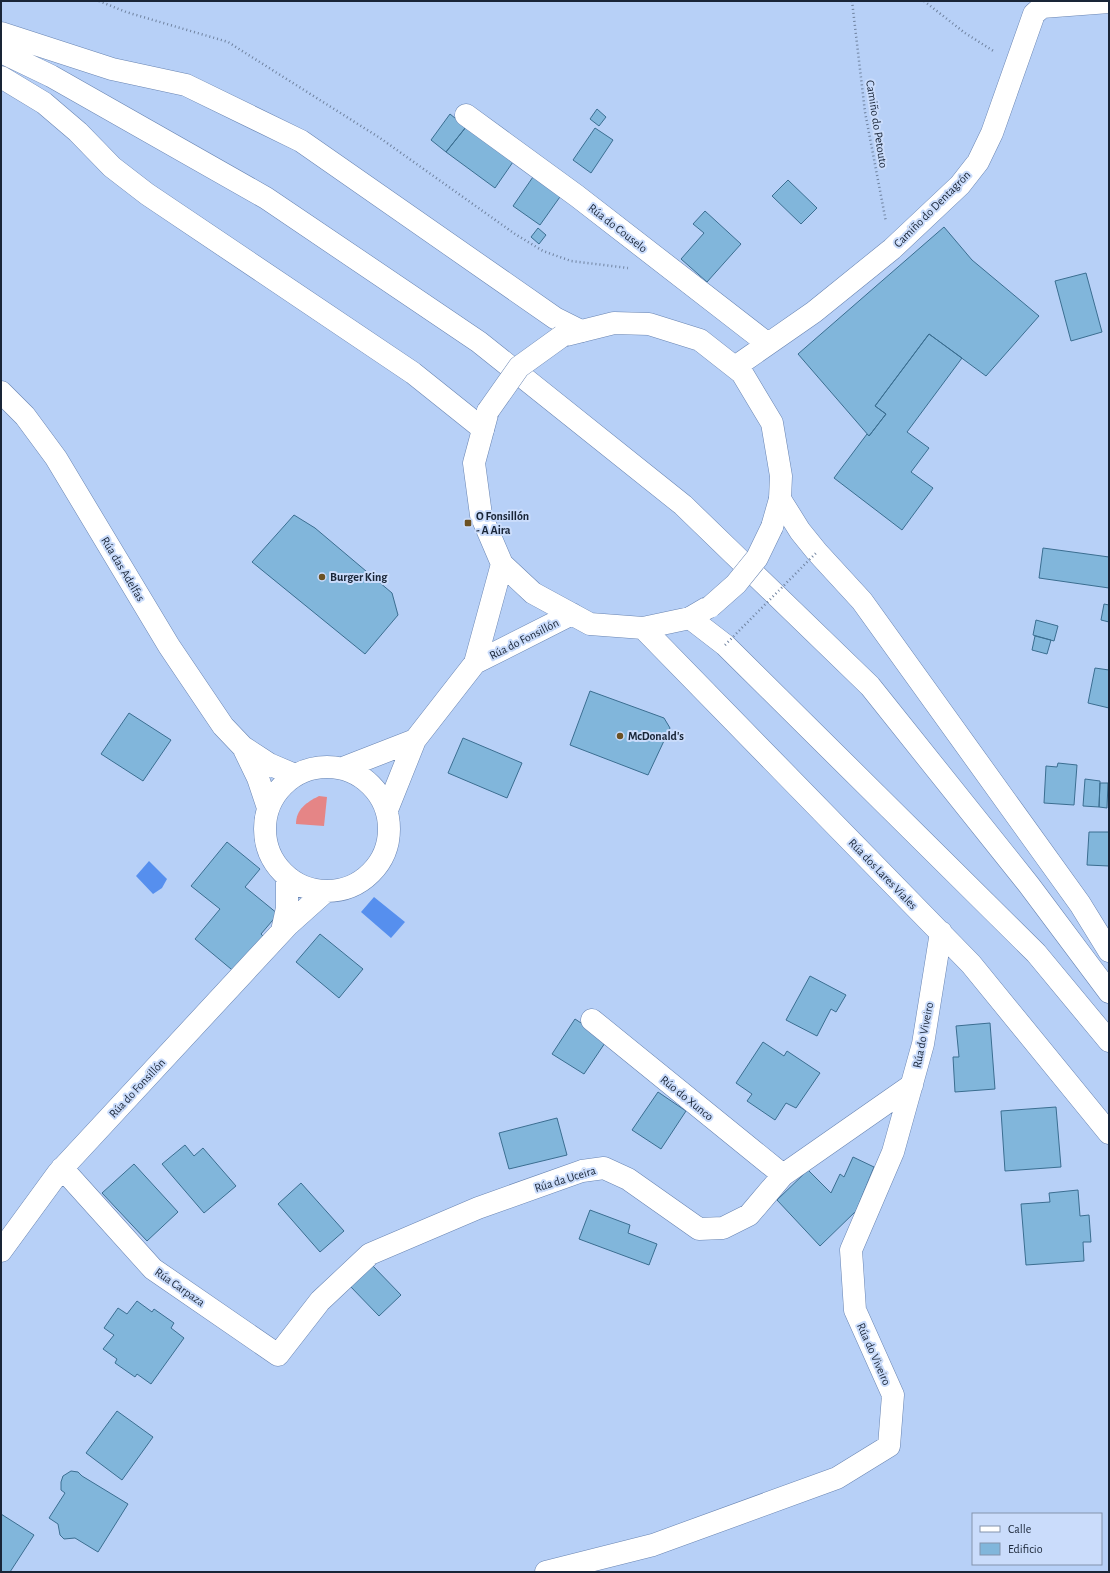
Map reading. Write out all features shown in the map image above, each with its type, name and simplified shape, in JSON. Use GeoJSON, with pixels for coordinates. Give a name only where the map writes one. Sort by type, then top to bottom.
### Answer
{"type":"FeatureCollection","features":[{"type":"Feature","properties":{"kind":"main road","name":"Camiño do Dentagrón"},"geometry":{"type":"LineString","coordinates":[[735,367],[814,312],[892,249],[960,185],[978,162],[992,133],[1034,14],[1042,7],[1109,2]]}},
{"type":"Feature","properties":{"kind":"main road"},"geometry":{"type":"LineString","coordinates":[[1,32],[112,69],[186,85],[302,141],[554,318],[571,334]]}},
{"type":"Feature","properties":{"kind":"main road"},"geometry":{"type":"LineString","coordinates":[[1,52],[51,76],[266,198],[479,342],[683,505],[870,686],[1029,885],[1109,992]]}},
{"type":"Feature","properties":{"kind":"main road"},"geometry":{"type":"LineString","coordinates":[[1,77],[44,103],[78,132],[112,167],[147,194],[485,420]]}},
{"type":"Feature","properties":{"kind":"main road","name":"Rúa do Couselo"},"geometry":{"type":"LineString","coordinates":[[466,115],[577,196],[768,344]]}},
{"type":"Feature","properties":{"kind":"main road"},"geometry":{"type":"LineString","coordinates":[[614,323],[650,324],[700,340],[735,367],[742,373],[772,423],[781,476],[780,499],[772,527],[757,558],[736,584],[710,607],[690,618],[643,628],[590,624],[533,593],[502,564],[481,515],[474,463],[485,420],[518,367],[571,334],[614,323]]}},
{"type":"Feature","properties":{"kind":"main road","name":"Rúa das Adelfas"},"geometry":{"type":"LineString","coordinates":[[1,392],[25,416],[56,458],[169,646],[223,726],[243,747],[269,764],[295,775]]}},
{"type":"Feature","properties":{"kind":"main road"},"geometry":{"type":"LineString","coordinates":[[780,499],[800,531],[862,601],[1080,904],[1109,950]]}},
{"type":"Feature","properties":{"kind":"main road","name":"Rúa do Fonsillón"},"geometry":{"type":"LineString","coordinates":[[387,810],[415,740],[475,663],[502,564]]}},
{"type":"Feature","properties":{"kind":"main road","name":"Rúa do Fonsillón"},"geometry":{"type":"LineString","coordinates":[[475,663],[572,614]]}},
{"type":"Feature","properties":{"kind":"main road"},"geometry":{"type":"LineString","coordinates":[[690,618],[725,645],[1036,953],[1109,1041]]}},
{"type":"Feature","properties":{"kind":"main road","name":"Rúa dos Lares Viales"},"geometry":{"type":"LineString","coordinates":[[643,628],[971,964],[1109,1133]]}},
{"type":"Feature","properties":{"kind":"main road"},"geometry":{"type":"LineString","coordinates":[[343,768],[415,740]]}},
{"type":"Feature","properties":{"kind":"main road","name":"Rúa das Adelfas"},"geometry":{"type":"LineString","coordinates":[[243,747],[258,778],[268,808]]}},
{"type":"Feature","properties":{"kind":"main road"},"geometry":{"type":"LineString","coordinates":[[310,768],[343,768],[362,777],[377,791],[387,810],[390,829],[387,848],[377,866],[363,880],[346,889],[326,891],[306,888],[287,878],[273,862],[265,843],[264,822],[268,808],[270,802],[282,784],[295,775],[310,768]]}},
{"type":"Feature","properties":{"kind":"main road"},"geometry":{"type":"LineString","coordinates":[[282,932],[287,908],[287,878]]}},
{"type":"Feature","properties":{"kind":"main road","name":"Rúa do Fonsillón"},"geometry":{"type":"LineString","coordinates":[[1,1251],[62,1168],[282,932],[326,891]]}},
{"type":"Feature","properties":{"kind":"main road","name":"Rúa do Viveiro"},"geometry":{"type":"LineString","coordinates":[[546,1572],[653,1545],[837,1478],[889,1446],[893,1395],[855,1310],[851,1250],[893,1152],[923,1044],[941,932]]}},
{"type":"Feature","properties":{"kind":"main road","name":"Rúo do Xunco"},"geometry":{"type":"LineString","coordinates":[[592,1020],[783,1175]]}},
{"type":"Feature","properties":{"kind":"main road","name":"Rúa da Uceira"},"geometry":{"type":"LineString","coordinates":[[278,1354],[320,1301],[370,1254],[478,1208],[582,1172],[604,1168],[628,1179],[699,1229],[723,1228],[749,1215],[783,1175],[912,1084]]}},
{"type":"Feature","properties":{"kind":"main road","name":"Rúa Carpaza"},"geometry":{"type":"LineString","coordinates":[[62,1168],[153,1269],[278,1354]]}},
{"type":"Feature","properties":{"kind":"path"},"geometry":{"type":"LineString","coordinates":[[99,1],[126,12],[228,42],[380,138],[515,234],[543,251],[571,261],[632,268]]}},
{"type":"Feature","properties":{"kind":"path","name":"Camiño do Petouto"},"geometry":{"type":"LineString","coordinates":[[852,1],[865,112],[880,197],[892,249]]}},
{"type":"Feature","properties":{"kind":"path"},"geometry":{"type":"LineString","coordinates":[[924,1],[1016,68]]}},
{"type":"Feature","properties":{"kind":"path"},"geometry":{"type":"LineString","coordinates":[[725,645],[817,552]]}},
{"type":"Feature","properties":{"kind":"shaded area"},"geometry":{"type":"Polygon","coordinates":[[[319,796],[327,797],[324,826],[296,824],[296,819],[300,810],[310,801],[319,796]]]}},
{"type":"Feature","properties":{"kind":"water"},"geometry":{"type":"Polygon","coordinates":[[[149,861],[167,879],[162,888],[153,894],[136,876],[149,861]]]}},
{"type":"Feature","properties":{"kind":"water"},"geometry":{"type":"Polygon","coordinates":[[[374,897],[405,922],[391,938],[361,912],[374,897]]]}},
{"type":"Feature","properties":{"kind":"building"},"geometry":{"type":"Polygon","coordinates":[[[597,109],[606,117],[599,126],[590,119],[597,109]]]}},
{"type":"Feature","properties":{"kind":"building"},"geometry":{"type":"Polygon","coordinates":[[[450,114],[466,127],[446,152],[431,140],[450,114]]]}},
{"type":"Feature","properties":{"kind":"building"},"geometry":{"type":"Polygon","coordinates":[[[466,127],[513,162],[495,188],[446,152],[466,127]]]}},
{"type":"Feature","properties":{"kind":"building"},"geometry":{"type":"Polygon","coordinates":[[[595,128],[613,140],[591,173],[573,160],[595,128]]]}},
{"type":"Feature","properties":{"kind":"building"},"geometry":{"type":"Polygon","coordinates":[[[535,174],[562,194],[540,225],[513,206],[535,174]]]}},
{"type":"Feature","properties":{"kind":"building"},"geometry":{"type":"Polygon","coordinates":[[[788,180],[817,208],[801,224],[772,196],[788,180]]]}},
{"type":"Feature","properties":{"kind":"building"},"geometry":{"type":"Polygon","coordinates":[[[705,211],[741,244],[707,282],[681,259],[704,233],[693,224],[705,211]]]}},
{"type":"Feature","properties":{"kind":"building"},"geometry":{"type":"Polygon","coordinates":[[[944,227],[972,260],[1039,316],[986,376],[929,334],[875,406],[886,414],[869,436],[798,354],[944,227]]]}},
{"type":"Feature","properties":{"kind":"building"},"geometry":{"type":"Polygon","coordinates":[[[538,228],[546,235],[539,244],[531,237],[538,228]]]}},
{"type":"Feature","properties":{"kind":"building"},"geometry":{"type":"Polygon","coordinates":[[[1086,273],[1102,332],[1071,341],[1055,281],[1086,273]]]}},
{"type":"Feature","properties":{"kind":"building"},"geometry":{"type":"Polygon","coordinates":[[[929,334],[962,358],[907,432],[929,448],[911,472],[933,488],[902,530],[834,478],[867,434],[869,436],[886,414],[875,406],[929,334]]]}},
{"type":"Feature","properties":{"kind":"building","name":"Burger King"},"geometry":{"type":"Polygon","coordinates":[[[294,515],[315,528],[392,593],[398,615],[365,654],[252,562],[294,515]]]}},
{"type":"Feature","properties":{"kind":"building"},"geometry":{"type":"Polygon","coordinates":[[[1043,548],[1109,557],[1109,588],[1039,578],[1043,548]]]}},
{"type":"Feature","properties":{"kind":"building"},"geometry":{"type":"Polygon","coordinates":[[[1104,604],[1109,605],[1109,622],[1101,620],[1104,604]]]}},
{"type":"Feature","properties":{"kind":"building"},"geometry":{"type":"Polygon","coordinates":[[[1036,620],[1058,626],[1054,641],[1033,635],[1036,620]]]}},
{"type":"Feature","properties":{"kind":"building"},"geometry":{"type":"Polygon","coordinates":[[[1035,636],[1051,640],[1047,654],[1032,650],[1035,636]]]}},
{"type":"Feature","properties":{"kind":"building"},"geometry":{"type":"Polygon","coordinates":[[[1095,668],[1109,670],[1109,708],[1088,703],[1095,668]]]}},
{"type":"Feature","properties":{"kind":"building","name":"McDonald's"},"geometry":{"type":"Polygon","coordinates":[[[590,691],[664,718],[670,728],[648,775],[570,745],[590,691]]]}},
{"type":"Feature","properties":{"kind":"building"},"geometry":{"type":"Polygon","coordinates":[[[129,713],[171,740],[143,781],[101,754],[129,713]]]}},
{"type":"Feature","properties":{"kind":"building"},"geometry":{"type":"Polygon","coordinates":[[[463,738],[522,763],[507,798],[448,773],[463,738]]]}},
{"type":"Feature","properties":{"kind":"building"},"geometry":{"type":"Polygon","coordinates":[[[1058,763],[1077,765],[1074,805],[1044,803],[1046,766],[1057,767],[1058,763]]]}},
{"type":"Feature","properties":{"kind":"building"},"geometry":{"type":"Polygon","coordinates":[[[1085,779],[1100,781],[1099,807],[1083,806],[1085,779]]]}},
{"type":"Feature","properties":{"kind":"building"},"geometry":{"type":"Polygon","coordinates":[[[1100,783],[1108,783],[1107,808],[1099,807],[1100,783]]]}},
{"type":"Feature","properties":{"kind":"building"},"geometry":{"type":"Polygon","coordinates":[[[1089,832],[1109,832],[1109,866],[1087,865],[1089,832]]]}},
{"type":"Feature","properties":{"kind":"building"},"geometry":{"type":"Polygon","coordinates":[[[227,842],[260,869],[245,887],[278,914],[261,934],[266,939],[237,974],[195,939],[220,909],[191,886],[227,842]]]}},
{"type":"Feature","properties":{"kind":"building"},"geometry":{"type":"Polygon","coordinates":[[[320,934],[363,969],[339,998],[296,962],[320,934]]]}},
{"type":"Feature","properties":{"kind":"building"},"geometry":{"type":"Polygon","coordinates":[[[810,976],[846,995],[836,1012],[831,1009],[817,1036],[786,1020],[810,976]]]}},
{"type":"Feature","properties":{"kind":"building"},"geometry":{"type":"Polygon","coordinates":[[[575,1019],[607,1040],[584,1074],[552,1054],[575,1019]]]}},
{"type":"Feature","properties":{"kind":"building"},"geometry":{"type":"Polygon","coordinates":[[[990,1023],[995,1089],[955,1092],[953,1057],[959,1057],[956,1026],[990,1023]]]}},
{"type":"Feature","properties":{"kind":"building"},"geometry":{"type":"Polygon","coordinates":[[[763,1042],[784,1056],[787,1051],[820,1073],[796,1108],[786,1103],[775,1120],[747,1101],[752,1094],[736,1083],[763,1042]]]}},
{"type":"Feature","properties":{"kind":"building"},"geometry":{"type":"Polygon","coordinates":[[[658,1092],[686,1111],[661,1149],[632,1130],[658,1092]]]}},
{"type":"Feature","properties":{"kind":"building"},"geometry":{"type":"Polygon","coordinates":[[[1056,1107],[1061,1167],[1005,1171],[1001,1111],[1056,1107]]]}},
{"type":"Feature","properties":{"kind":"building"},"geometry":{"type":"Polygon","coordinates":[[[557,1118],[567,1155],[509,1169],[499,1133],[557,1118]]]}},
{"type":"Feature","properties":{"kind":"building"},"geometry":{"type":"Polygon","coordinates":[[[185,1145],[194,1156],[203,1148],[236,1186],[204,1213],[162,1164],[185,1145]]]}},
{"type":"Feature","properties":{"kind":"building"},"geometry":{"type":"Polygon","coordinates":[[[853,1157],[874,1167],[856,1211],[820,1246],[777,1200],[808,1170],[831,1193],[840,1174],[844,1177],[853,1157]]]}},
{"type":"Feature","properties":{"kind":"building"},"geometry":{"type":"Polygon","coordinates":[[[134,1164],[178,1212],[147,1241],[102,1193],[134,1164]]]}},
{"type":"Feature","properties":{"kind":"building"},"geometry":{"type":"Polygon","coordinates":[[[301,1183],[344,1231],[320,1252],[278,1204],[301,1183]]]}},
{"type":"Feature","properties":{"kind":"building"},"geometry":{"type":"Polygon","coordinates":[[[1078,1190],[1080,1216],[1089,1215],[1091,1242],[1083,1242],[1084,1261],[1026,1265],[1021,1204],[1050,1202],[1049,1193],[1078,1190]]]}},
{"type":"Feature","properties":{"kind":"building"},"geometry":{"type":"Polygon","coordinates":[[[590,1210],[630,1225],[628,1233],[657,1244],[649,1265],[579,1239],[590,1210]]]}},
{"type":"Feature","properties":{"kind":"building"},"geometry":{"type":"Polygon","coordinates":[[[372,1265],[401,1295],[379,1316],[350,1286],[372,1265]]]}},
{"type":"Feature","properties":{"kind":"building"},"geometry":{"type":"Polygon","coordinates":[[[137,1301],[152,1312],[154,1309],[174,1323],[171,1328],[184,1338],[151,1384],[137,1374],[135,1377],[115,1363],[117,1359],[103,1349],[114,1335],[104,1328],[118,1308],[127,1314],[137,1301]]]}},
{"type":"Feature","properties":{"kind":"building"},"geometry":{"type":"Polygon","coordinates":[[[117,1411],[153,1437],[122,1480],[86,1453],[117,1411]]]}},
{"type":"Feature","properties":{"kind":"building"},"geometry":{"type":"Polygon","coordinates":[[[71,1471],[78,1472],[82,1476],[128,1504],[98,1552],[75,1538],[64,1539],[60,1535],[58,1524],[49,1518],[65,1493],[61,1490],[63,1476],[71,1471]]]}},
{"type":"Feature","properties":{"kind":"building"},"geometry":{"type":"Polygon","coordinates":[[[1,1514],[34,1535],[10,1572],[1,1572],[1,1514]]]}},
{"type":"Feature","properties":{"kind":"place","name":"O Fonsillón - A Aira"},"geometry":{"type":"Point","coordinates":[468,523]}},
{"type":"Feature","properties":{"kind":"place","name":"Burger King"},"geometry":{"type":"Point","coordinates":[322,577]}},
{"type":"Feature","properties":{"kind":"place","name":"McDonald's"},"geometry":{"type":"Point","coordinates":[620,736]}}]}
